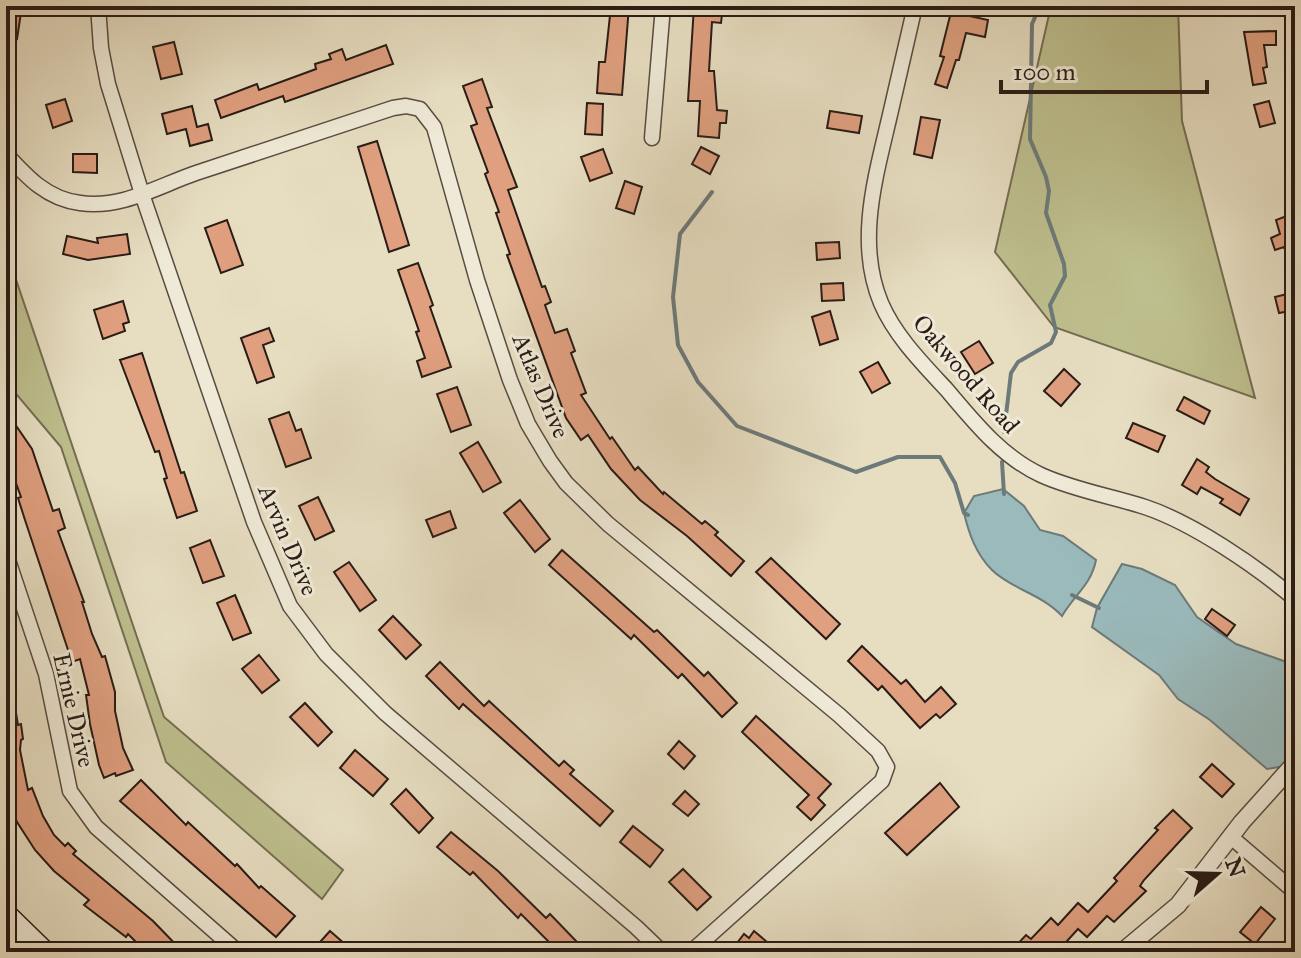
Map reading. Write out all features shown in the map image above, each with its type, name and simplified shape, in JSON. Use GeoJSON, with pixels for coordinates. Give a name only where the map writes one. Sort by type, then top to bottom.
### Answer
{"type":"FeatureCollection","features":[{"type":"Feature","properties":{"kind":"main road"},"geometry":{"type":"LineString","coordinates":[[6,914],[45,952]]}},
{"type":"Feature","properties":{"kind":"main road"},"geometry":{"type":"LineString","coordinates":[[6,936],[23,952]]}},
{"type":"Feature","properties":{"kind":"street","name":"Arvin Drive"},"geometry":{"type":"LineString","coordinates":[[98,6],[108,84],[142,194],[254,522],[276,578],[306,629],[326,654],[385,713],[662,952]]}},
{"type":"Feature","properties":{"kind":"street"},"geometry":{"type":"LineString","coordinates":[[652,138],[663,6]]}},
{"type":"Feature","properties":{"kind":"street","name":"Oakwood Road"},"geometry":{"type":"LineString","coordinates":[[915,6],[869,218],[868,246],[874,284],[895,328],[980,428],[1024,466],[1062,483],[1164,514],[1254,567],[1295,599]]}},
{"type":"Feature","properties":{"kind":"street","name":"Atlas Drive"},"geometry":{"type":"LineString","coordinates":[[6,154],[37,186],[53,196],[70,202],[104,204],[142,194],[393,108],[414,107],[428,116],[440,145],[477,280],[510,380],[528,424],[550,461],[589,506],[839,715],[871,744],[887,767],[882,781],[691,952]]}},
{"type":"Feature","properties":{"kind":"street","name":"Ernie Drive"},"geometry":{"type":"LineString","coordinates":[[6,554],[9,572],[46,674],[70,791],[96,827],[238,952]]}},
{"type":"Feature","properties":{"kind":"street"},"geometry":{"type":"LineString","coordinates":[[1122,952],[1178,905],[1295,763]]}},
{"type":"Feature","properties":{"kind":"street"},"geometry":{"type":"LineString","coordinates":[[1231,837],[1295,892]]}},
{"type":"Feature","properties":{"kind":"green space"},"geometry":{"type":"Polygon","coordinates":[[[1051,6],[1178,6],[1182,121],[1255,398],[1054,327],[995,252],[1051,6]]]}},
{"type":"Feature","properties":{"kind":"green space"},"geometry":{"type":"Polygon","coordinates":[[[6,250],[164,717],[343,870],[322,899],[166,762],[61,447],[6,382],[6,250]]]}},
{"type":"Feature","properties":{"kind":"water"},"geometry":{"type":"Polygon","coordinates":[[[1003,489],[1024,506],[1040,530],[1063,536],[1096,560],[1086,583],[1062,616],[1045,602],[1000,577],[986,564],[974,543],[964,513],[974,496],[1003,489]]]}},
{"type":"Feature","properties":{"kind":"water"},"geometry":{"type":"Polygon","coordinates":[[[1122,564],[1142,569],[1175,585],[1197,617],[1236,644],[1295,665],[1295,756],[1285,766],[1267,769],[1210,720],[1178,699],[1159,675],[1092,627],[1097,608],[1122,564]]]}},
{"type":"Feature","properties":{"kind":"building"},"geometry":{"type":"Polygon","coordinates":[[[6,6],[22,6],[17,39],[6,37],[6,6]]]}},
{"type":"Feature","properties":{"kind":"building"},"geometry":{"type":"Polygon","coordinates":[[[611,6],[629,6],[622,95],[597,93],[599,62],[605,62],[611,6]]]}},
{"type":"Feature","properties":{"kind":"building"},"geometry":{"type":"Polygon","coordinates":[[[694,6],[723,6],[721,23],[712,22],[709,71],[714,71],[717,110],[727,111],[726,123],[720,123],[719,138],[698,136],[700,101],[688,101],[694,6]]]}},
{"type":"Feature","properties":{"kind":"building"},"geometry":{"type":"Polygon","coordinates":[[[951,12],[988,20],[985,37],[966,33],[947,88],[935,84],[944,57],[940,56],[951,12]]]}},
{"type":"Feature","properties":{"kind":"building"},"geometry":{"type":"Polygon","coordinates":[[[1276,31],[1276,45],[1264,45],[1266,83],[1253,85],[1244,32],[1276,31]]]}},
{"type":"Feature","properties":{"kind":"building"},"geometry":{"type":"Polygon","coordinates":[[[174,42],[182,74],[161,79],[153,47],[174,42]]]}},
{"type":"Feature","properties":{"kind":"building"},"geometry":{"type":"Polygon","coordinates":[[[386,45],[393,64],[285,102],[283,96],[221,118],[215,100],[257,84],[259,90],[316,69],[315,64],[331,59],[329,54],[342,49],[346,60],[386,45]]]}},
{"type":"Feature","properties":{"kind":"building"},"geometry":{"type":"Polygon","coordinates":[[[482,79],[492,107],[487,108],[517,187],[508,190],[542,287],[545,286],[551,302],[545,305],[555,333],[567,329],[575,351],[571,353],[586,393],[581,395],[635,470],[638,467],[663,494],[702,524],[705,521],[718,532],[715,535],[744,561],[731,576],[687,536],[640,500],[611,469],[588,435],[581,440],[566,418],[507,255],[510,254],[496,213],[499,212],[485,174],[488,172],[471,126],[477,124],[463,86],[482,79]]]}},
{"type":"Feature","properties":{"kind":"building"},"geometry":{"type":"Polygon","coordinates":[[[65,99],[72,121],[53,128],[46,105],[65,99]]]}},
{"type":"Feature","properties":{"kind":"building"},"geometry":{"type":"Polygon","coordinates":[[[1269,101],[1275,123],[1260,127],[1254,105],[1269,101]]]}},
{"type":"Feature","properties":{"kind":"building"},"geometry":{"type":"Polygon","coordinates":[[[587,103],[603,104],[602,135],[585,134],[587,103]]]}},
{"type":"Feature","properties":{"kind":"building"},"geometry":{"type":"Polygon","coordinates":[[[192,106],[197,127],[208,124],[212,140],[190,146],[186,129],[167,134],[162,114],[192,106]]]}},
{"type":"Feature","properties":{"kind":"building"},"geometry":{"type":"Polygon","coordinates":[[[830,111],[862,116],[859,133],[827,128],[830,111]]]}},
{"type":"Feature","properties":{"kind":"building"},"geometry":{"type":"Polygon","coordinates":[[[921,117],[940,120],[932,158],[914,154],[921,117]]]}},
{"type":"Feature","properties":{"kind":"building"},"geometry":{"type":"Polygon","coordinates":[[[377,141],[409,245],[389,252],[358,147],[377,141]]]}},
{"type":"Feature","properties":{"kind":"building"},"geometry":{"type":"Polygon","coordinates":[[[701,147],[719,156],[710,174],[692,164],[701,147]]]}},
{"type":"Feature","properties":{"kind":"building"},"geometry":{"type":"Polygon","coordinates":[[[603,149],[612,173],[590,181],[581,157],[603,149]]]}},
{"type":"Feature","properties":{"kind":"building"},"geometry":{"type":"Polygon","coordinates":[[[73,154],[97,154],[97,173],[73,172],[73,154]]]}},
{"type":"Feature","properties":{"kind":"building"},"geometry":{"type":"Polygon","coordinates":[[[625,181],[642,187],[634,214],[616,208],[625,181]]]}},
{"type":"Feature","properties":{"kind":"building"},"geometry":{"type":"Polygon","coordinates":[[[1292,214],[1295,250],[1286,253],[1284,247],[1275,250],[1271,238],[1280,234],[1276,220],[1292,214]]]}},
{"type":"Feature","properties":{"kind":"building"},"geometry":{"type":"Polygon","coordinates":[[[227,220],[243,265],[221,273],[205,228],[227,220]]]}},
{"type":"Feature","properties":{"kind":"building"},"geometry":{"type":"Polygon","coordinates":[[[127,234],[130,254],[88,260],[63,254],[67,236],[98,243],[97,238],[127,234]]]}},
{"type":"Feature","properties":{"kind":"building"},"geometry":{"type":"Polygon","coordinates":[[[839,242],[840,258],[817,260],[816,243],[839,242]]]}},
{"type":"Feature","properties":{"kind":"building"},"geometry":{"type":"Polygon","coordinates":[[[418,263],[451,367],[422,377],[417,361],[425,358],[416,332],[419,331],[398,270],[418,263]]]}},
{"type":"Feature","properties":{"kind":"building"},"geometry":{"type":"Polygon","coordinates":[[[843,283],[844,300],[822,301],[821,284],[843,283]]]}},
{"type":"Feature","properties":{"kind":"building"},"geometry":{"type":"Polygon","coordinates":[[[1295,292],[1295,310],[1279,313],[1275,297],[1295,292]]]}},
{"type":"Feature","properties":{"kind":"building"},"geometry":{"type":"Polygon","coordinates":[[[123,301],[129,322],[123,324],[125,331],[103,339],[94,310],[123,301]]]}},
{"type":"Feature","properties":{"kind":"building"},"geometry":{"type":"Polygon","coordinates":[[[830,311],[838,339],[820,345],[812,317],[830,311]]]}},
{"type":"Feature","properties":{"kind":"building"},"geometry":{"type":"Polygon","coordinates":[[[269,328],[274,341],[263,345],[274,377],[257,383],[241,338],[269,328]]]}},
{"type":"Feature","properties":{"kind":"building"},"geometry":{"type":"Polygon","coordinates":[[[979,341],[993,363],[975,374],[961,352],[979,341]]]}},
{"type":"Feature","properties":{"kind":"building"},"geometry":{"type":"Polygon","coordinates":[[[142,353],[181,473],[184,472],[197,511],[177,518],[164,479],[167,478],[159,451],[155,452],[120,360],[142,353]]]}},
{"type":"Feature","properties":{"kind":"building"},"geometry":{"type":"Polygon","coordinates":[[[878,362],[890,383],[872,393],[860,372],[878,362]]]}},
{"type":"Feature","properties":{"kind":"building"},"geometry":{"type":"Polygon","coordinates":[[[1064,369],[1080,384],[1061,406],[1044,391],[1064,369]]]}},
{"type":"Feature","properties":{"kind":"building"},"geometry":{"type":"Polygon","coordinates":[[[457,387],[471,425],[451,432],[437,394],[457,387]]]}},
{"type":"Feature","properties":{"kind":"building"},"geometry":{"type":"Polygon","coordinates":[[[1184,397],[1210,411],[1204,424],[1177,410],[1184,397]]]}},
{"type":"Feature","properties":{"kind":"building"},"geometry":{"type":"Polygon","coordinates":[[[6,411],[32,449],[53,511],[59,509],[65,528],[58,531],[84,602],[92,634],[102,657],[105,656],[115,692],[115,711],[123,748],[133,770],[116,776],[115,773],[104,778],[99,765],[90,724],[86,695],[89,695],[80,659],[72,662],[18,498],[21,497],[10,467],[6,470],[6,411]]]}},
{"type":"Feature","properties":{"kind":"building"},"geometry":{"type":"Polygon","coordinates":[[[289,412],[296,431],[301,429],[311,458],[286,467],[269,419],[289,412]]]}},
{"type":"Feature","properties":{"kind":"building"},"geometry":{"type":"Polygon","coordinates":[[[1133,423],[1165,436],[1158,452],[1126,438],[1133,423]]]}},
{"type":"Feature","properties":{"kind":"building"},"geometry":{"type":"Polygon","coordinates":[[[478,442],[501,482],[483,492],[460,453],[478,442]]]}},
{"type":"Feature","properties":{"kind":"building"},"geometry":{"type":"Polygon","coordinates":[[[1197,459],[1209,467],[1206,472],[1215,479],[1249,499],[1240,515],[1220,503],[1223,499],[1201,487],[1197,494],[1182,485],[1197,459]]]}},
{"type":"Feature","properties":{"kind":"building"},"geometry":{"type":"Polygon","coordinates":[[[318,497],[334,531],[315,540],[299,506],[318,497]]]}},
{"type":"Feature","properties":{"kind":"building"},"geometry":{"type":"Polygon","coordinates":[[[520,500],[550,539],[535,552],[504,513],[520,500]]]}},
{"type":"Feature","properties":{"kind":"building"},"geometry":{"type":"Polygon","coordinates":[[[450,511],[456,528],[433,537],[426,520],[450,511]]]}},
{"type":"Feature","properties":{"kind":"building"},"geometry":{"type":"Polygon","coordinates":[[[210,540],[224,576],[203,583],[190,548],[210,540]]]}},
{"type":"Feature","properties":{"kind":"building"},"geometry":{"type":"Polygon","coordinates":[[[562,550],[654,632],[657,630],[704,676],[708,672],[737,703],[722,717],[682,674],[678,678],[634,635],[631,639],[549,565],[562,550]]]}},
{"type":"Feature","properties":{"kind":"building"},"geometry":{"type":"Polygon","coordinates":[[[771,558],[840,624],[826,639],[756,572],[771,558]]]}},
{"type":"Feature","properties":{"kind":"building"},"geometry":{"type":"Polygon","coordinates":[[[349,562],[376,600],[360,611],[334,572],[349,562]]]}},
{"type":"Feature","properties":{"kind":"building"},"geometry":{"type":"Polygon","coordinates":[[[235,595],[251,633],[233,640],[217,603],[235,595]]]}},
{"type":"Feature","properties":{"kind":"building"},"geometry":{"type":"Polygon","coordinates":[[[1212,609],[1235,625],[1227,636],[1205,619],[1212,609]]]}},
{"type":"Feature","properties":{"kind":"building"},"geometry":{"type":"Polygon","coordinates":[[[393,616],[421,645],[406,659],[379,630],[393,616]]]}},
{"type":"Feature","properties":{"kind":"building"},"geometry":{"type":"Polygon","coordinates":[[[862,646],[901,684],[906,680],[925,702],[941,687],[956,704],[940,718],[936,714],[920,728],[882,686],[878,690],[848,661],[862,646]]]}},
{"type":"Feature","properties":{"kind":"building"},"geometry":{"type":"Polygon","coordinates":[[[259,655],[279,680],[262,693],[242,669],[259,655]]]}},
{"type":"Feature","properties":{"kind":"building"},"geometry":{"type":"Polygon","coordinates":[[[440,662],[484,706],[489,701],[559,766],[564,761],[574,770],[570,774],[613,811],[600,826],[463,704],[459,709],[426,676],[440,662]]]}},
{"type":"Feature","properties":{"kind":"building"},"geometry":{"type":"Polygon","coordinates":[[[6,689],[12,689],[18,725],[21,724],[23,739],[20,750],[28,790],[32,788],[54,835],[65,846],[68,843],[76,851],[73,854],[153,921],[183,952],[146,952],[128,934],[126,937],[84,905],[89,900],[54,871],[35,850],[17,822],[6,793],[6,689]]]}},
{"type":"Feature","properties":{"kind":"building"},"geometry":{"type":"Polygon","coordinates":[[[305,703],[332,732],[318,746],[290,717],[305,703]]]}},
{"type":"Feature","properties":{"kind":"building"},"geometry":{"type":"Polygon","coordinates":[[[756,716],[831,784],[818,798],[825,805],[811,820],[797,807],[809,795],[742,732],[756,716]]]}},
{"type":"Feature","properties":{"kind":"building"},"geometry":{"type":"Polygon","coordinates":[[[679,741],[695,756],[684,769],[668,754],[679,741]]]}},
{"type":"Feature","properties":{"kind":"building"},"geometry":{"type":"Polygon","coordinates":[[[355,750],[388,779],[373,796],[340,768],[355,750]]]}},
{"type":"Feature","properties":{"kind":"building"},"geometry":{"type":"Polygon","coordinates":[[[1212,764],[1234,784],[1222,797],[1200,777],[1212,764]]]}},
{"type":"Feature","properties":{"kind":"building"},"geometry":{"type":"Polygon","coordinates":[[[141,780],[186,825],[188,822],[235,866],[237,864],[259,888],[261,886],[295,916],[276,937],[120,801],[141,780]]]}},
{"type":"Feature","properties":{"kind":"building"},"geometry":{"type":"Polygon","coordinates":[[[940,783],[959,807],[907,855],[885,833],[940,783]]]}},
{"type":"Feature","properties":{"kind":"building"},"geometry":{"type":"Polygon","coordinates":[[[406,789],[433,818],[419,833],[391,804],[406,789]]]}},
{"type":"Feature","properties":{"kind":"building"},"geometry":{"type":"Polygon","coordinates":[[[685,791],[699,804],[688,816],[673,804],[685,791]]]}},
{"type":"Feature","properties":{"kind":"building"},"geometry":{"type":"Polygon","coordinates":[[[1173,810],[1192,828],[1144,880],[1140,886],[1146,891],[1114,922],[1107,916],[1087,937],[1078,929],[1057,952],[1047,946],[1041,952],[1010,952],[1026,935],[1031,939],[1051,918],[1058,925],[1078,903],[1088,912],[1117,881],[1114,878],[1173,810]]]}},
{"type":"Feature","properties":{"kind":"building"},"geometry":{"type":"Polygon","coordinates":[[[633,826],[663,850],[650,867],[620,842],[633,826]]]}},
{"type":"Feature","properties":{"kind":"building"},"geometry":{"type":"Polygon","coordinates":[[[451,832],[498,871],[546,918],[550,914],[577,942],[566,952],[559,952],[521,914],[518,918],[473,872],[470,875],[437,847],[451,832]]]}},
{"type":"Feature","properties":{"kind":"building"},"geometry":{"type":"Polygon","coordinates":[[[683,869],[711,897],[697,910],[669,882],[683,869]]]}},
{"type":"Feature","properties":{"kind":"building"},"geometry":{"type":"Polygon","coordinates":[[[1261,907],[1275,919],[1255,944],[1240,932],[1261,907]]]}},
{"type":"Feature","properties":{"kind":"building"},"geometry":{"type":"Polygon","coordinates":[[[330,931],[354,952],[311,952],[330,931]]]}},
{"type":"Feature","properties":{"kind":"building"},"geometry":{"type":"Polygon","coordinates":[[[754,931],[779,952],[748,952],[737,943],[744,934],[749,938],[754,931]]]}},
{"type":"Feature","properties":{"kind":"waterway"},"geometry":{"type":"LineString","coordinates":[[1004,432],[1011,373],[1018,362],[1051,343],[1056,332],[1050,305],[1065,276],[1064,264],[1046,213],[1049,191],[1046,177],[1030,139],[1032,24],[1040,6]]}},
{"type":"Feature","properties":{"kind":"waterway"},"geometry":{"type":"LineString","coordinates":[[712,192],[680,234],[673,297],[678,345],[698,382],[737,426],[856,472],[898,457],[940,457],[955,483],[964,513],[968,515]]}},
{"type":"Feature","properties":{"kind":"waterway"},"geometry":{"type":"LineString","coordinates":[[1002,462],[1004,494]]}},
{"type":"Feature","properties":{"kind":"waterway"},"geometry":{"type":"LineString","coordinates":[[1072,595],[1099,608]]}}]}
